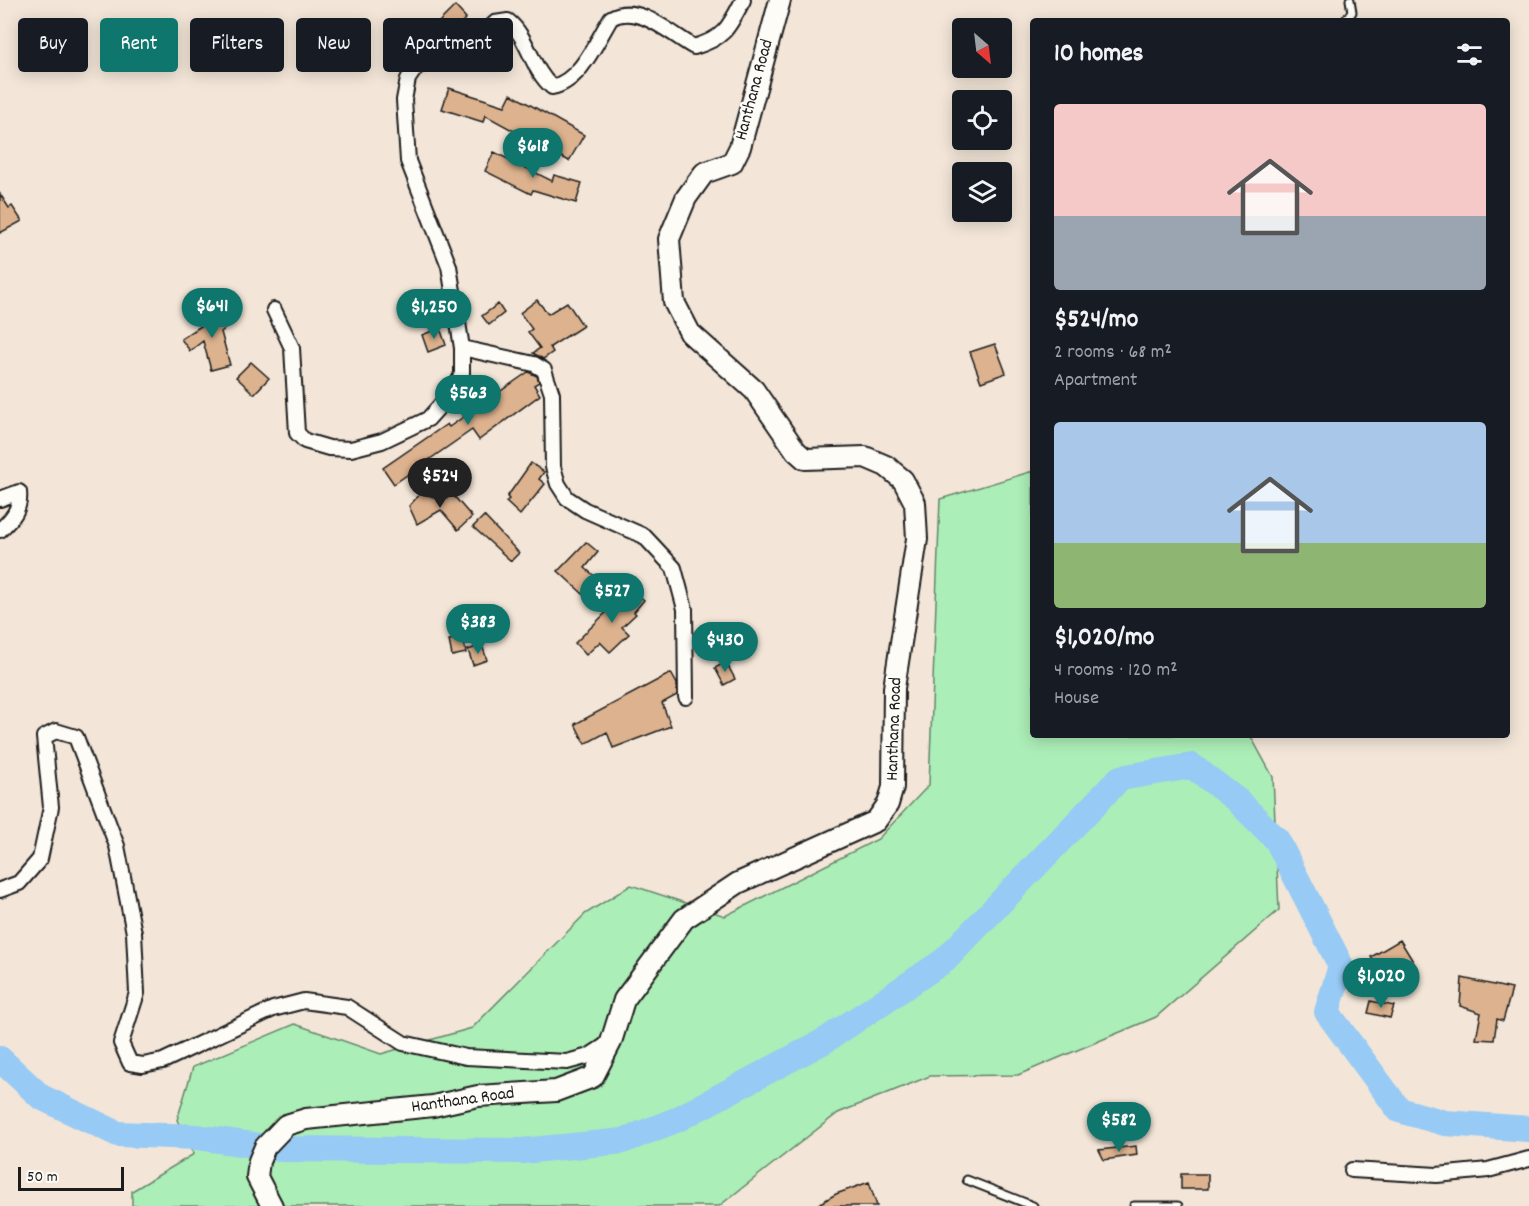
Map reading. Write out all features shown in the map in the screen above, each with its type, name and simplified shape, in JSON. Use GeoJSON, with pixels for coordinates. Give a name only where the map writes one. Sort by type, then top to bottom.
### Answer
{"type":"FeatureCollection","features":[{"type":"Feature","properties":{"kind":"street"},"geometry":{"type":"LineString","coordinates":[[274,310],[292,348],[297,433],[305,441],[329,448],[351,449],[382,441],[428,419],[456,389],[462,374],[462,348],[449,266],[408,161],[404,100],[408,79],[417,66],[464,52],[495,23],[508,21],[518,29],[540,77],[552,87],[564,85],[576,75],[611,18],[620,13],[635,13],[693,47],[711,42],[727,31],[743,0]]}},
{"type":"Feature","properties":{"kind":"street","name":"Hanthana Road"},"geometry":{"type":"LineString","coordinates":[[272,1206],[257,1178],[259,1161],[265,1147],[286,1125],[306,1119],[433,1106],[478,1096],[556,1091],[593,1077],[611,1042],[624,1000],[684,919],[738,883],[876,821],[888,804],[893,788],[894,688],[917,539],[915,503],[903,480],[886,466],[865,457],[805,459],[795,451],[754,390],[690,333],[674,302],[669,239],[686,198],[704,173],[732,164],[740,147],[780,0]]}},
{"type":"Feature","properties":{"kind":"street"},"geometry":{"type":"LineString","coordinates":[[462,348],[534,364],[544,370],[552,394],[553,467],[558,484],[567,498],[585,510],[644,536],[674,568],[685,609],[686,697]]}},
{"type":"Feature","properties":{"kind":"street"},"geometry":{"type":"LineString","coordinates":[[0,499],[19,492],[21,503],[13,518],[0,530]]}},
{"type":"Feature","properties":{"kind":"street"},"geometry":{"type":"LineString","coordinates":[[0,890],[19,883],[40,859],[51,807],[44,737],[56,731],[76,737],[117,846],[134,933],[137,993],[121,1043],[129,1063],[143,1065],[163,1061],[273,1009],[304,1001],[347,1007],[403,1043],[466,1057],[567,1062],[589,1056],[611,1042]]}},
{"type":"Feature","properties":{"kind":"street"},"geometry":{"type":"LineString","coordinates":[[1352,1170],[1437,1175],[1488,1170],[1529,1159]]}},
{"type":"Feature","properties":{"kind":"lane"},"geometry":{"type":"LineString","coordinates":[[1347,18],[1352,12],[1350,0]]}},
{"type":"Feature","properties":{"kind":"lane"},"geometry":{"type":"LineString","coordinates":[[967,1180],[1033,1206]]}},
{"type":"Feature","properties":{"kind":"lane"},"geometry":{"type":"LineString","coordinates":[[1134,1206],[1178,1206]]}},
{"type":"Feature","properties":{"kind":"green space"},"geometry":{"type":"Polygon","coordinates":[[[1030,472],[1030,738],[1252,738],[1273,777],[1279,910],[1156,1017],[1018,1075],[930,1076],[838,1113],[719,1206],[132,1206],[132,1191],[194,1154],[177,1120],[193,1067],[295,1024],[381,1054],[472,1028],[585,914],[631,885],[725,916],[878,839],[929,785],[940,499],[1030,472]]]}},
{"type":"Feature","properties":{"kind":"building"},"geometry":{"type":"Polygon","coordinates":[[[455,6],[466,18],[443,18],[455,6]]]}},
{"type":"Feature","properties":{"kind":"building"},"geometry":{"type":"Polygon","coordinates":[[[449,88],[505,106],[511,94],[584,135],[569,161],[485,115],[483,122],[442,109],[449,88]]]}},
{"type":"Feature","properties":{"kind":"building"},"geometry":{"type":"Polygon","coordinates":[[[494,152],[552,181],[554,175],[582,183],[576,203],[533,190],[531,194],[485,171],[494,152]]]}},
{"type":"Feature","properties":{"kind":"building"},"geometry":{"type":"Polygon","coordinates":[[[0,194],[9,208],[12,206],[22,221],[0,233],[0,194]]]}},
{"type":"Feature","properties":{"kind":"building"},"geometry":{"type":"Polygon","coordinates":[[[537,300],[548,314],[567,302],[583,326],[550,347],[553,352],[543,359],[533,353],[540,348],[528,332],[532,329],[520,313],[537,300]]]}},
{"type":"Feature","properties":{"kind":"building"},"geometry":{"type":"Polygon","coordinates":[[[498,304],[504,313],[489,325],[482,316],[498,304]]]}},
{"type":"Feature","properties":{"kind":"building"},"geometry":{"type":"Polygon","coordinates":[[[227,309],[236,320],[221,332],[230,365],[211,370],[203,341],[190,351],[181,339],[227,309]]]}},
{"type":"Feature","properties":{"kind":"building"},"geometry":{"type":"Polygon","coordinates":[[[440,328],[446,345],[428,352],[422,335],[440,328]]]}},
{"type":"Feature","properties":{"kind":"building"},"geometry":{"type":"Polygon","coordinates":[[[995,344],[1006,373],[981,382],[970,352],[995,344]]]}},
{"type":"Feature","properties":{"kind":"building"},"geometry":{"type":"Polygon","coordinates":[[[251,362],[269,378],[254,394],[236,377],[251,362]]]}},
{"type":"Feature","properties":{"kind":"building"},"geometry":{"type":"Polygon","coordinates":[[[528,372],[537,376],[539,382],[534,385],[540,395],[479,440],[472,430],[394,484],[383,468],[447,424],[449,427],[528,372]]]}},
{"type":"Feature","properties":{"kind":"building"},"geometry":{"type":"Polygon","coordinates":[[[531,463],[544,472],[539,479],[545,484],[520,515],[506,502],[509,499],[507,497],[531,463]]]}},
{"type":"Feature","properties":{"kind":"building"},"geometry":{"type":"Polygon","coordinates":[[[421,493],[437,498],[444,494],[447,498],[453,495],[472,517],[458,530],[441,510],[417,524],[409,506],[421,493]]]}},
{"type":"Feature","properties":{"kind":"building"},"geometry":{"type":"Polygon","coordinates":[[[484,516],[519,553],[511,561],[473,527],[484,516]]]}},
{"type":"Feature","properties":{"kind":"building"},"geometry":{"type":"Polygon","coordinates":[[[586,542],[598,552],[585,568],[597,578],[583,594],[558,571],[586,542]]]}},
{"type":"Feature","properties":{"kind":"building"},"geometry":{"type":"Polygon","coordinates":[[[631,588],[644,600],[634,612],[636,614],[622,627],[629,634],[610,652],[600,642],[586,655],[575,643],[631,588]]]}},
{"type":"Feature","properties":{"kind":"building"},"geometry":{"type":"Polygon","coordinates":[[[463,637],[466,653],[452,656],[449,640],[463,637]]]}},
{"type":"Feature","properties":{"kind":"building"},"geometry":{"type":"Polygon","coordinates":[[[482,645],[487,660],[473,665],[468,650],[482,645]]]}},
{"type":"Feature","properties":{"kind":"building"},"geometry":{"type":"Polygon","coordinates":[[[726,662],[735,679],[724,685],[715,668],[726,662]]]}},
{"type":"Feature","properties":{"kind":"building"},"geometry":{"type":"Polygon","coordinates":[[[671,673],[677,684],[677,695],[662,703],[671,726],[613,748],[607,732],[585,744],[575,724],[671,673]]]}},
{"type":"Feature","properties":{"kind":"building"},"geometry":{"type":"Polygon","coordinates":[[[1400,940],[1419,971],[1392,991],[1371,957],[1400,940]]]}},
{"type":"Feature","properties":{"kind":"building"},"geometry":{"type":"Polygon","coordinates":[[[1462,978],[1512,989],[1503,1021],[1497,1019],[1494,1040],[1476,1039],[1481,1013],[1460,1006],[1462,978]]]}},
{"type":"Feature","properties":{"kind":"building"},"geometry":{"type":"Polygon","coordinates":[[[1371,1001],[1394,1006],[1390,1018],[1368,1013],[1371,1001]]]}},
{"type":"Feature","properties":{"kind":"building"},"geometry":{"type":"Polygon","coordinates":[[[1136,1146],[1137,1155],[1104,1160],[1099,1150],[1136,1146]]]}},
{"type":"Feature","properties":{"kind":"building"},"geometry":{"type":"Polygon","coordinates":[[[1181,1174],[1208,1174],[1208,1189],[1181,1189],[1181,1174]]]}},
{"type":"Feature","properties":{"kind":"building"},"geometry":{"type":"Polygon","coordinates":[[[869,1182],[877,1206],[815,1206],[836,1194],[869,1182]]]}},
{"type":"Feature","properties":{"kind":"waterway"},"geometry":{"type":"LineString","coordinates":[[0,1059],[41,1097],[118,1134],[197,1137],[281,1149],[522,1151],[623,1141],[676,1120],[826,1040],[945,960],[1120,778],[1192,766],[1238,801],[1277,840],[1341,966],[1327,1012],[1399,1110],[1445,1123],[1529,1129]]}}]}
